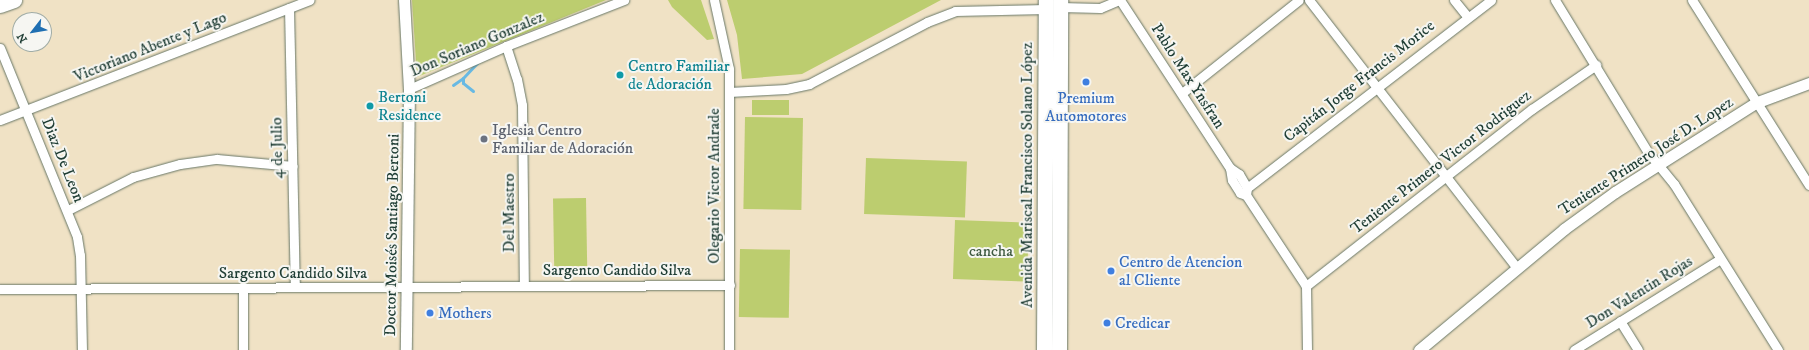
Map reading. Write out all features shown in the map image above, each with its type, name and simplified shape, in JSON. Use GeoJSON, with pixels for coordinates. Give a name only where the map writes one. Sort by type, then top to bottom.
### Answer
{"type":"FeatureCollection","features":[{"type":"Feature","properties":{"kind":"highway"},"geometry":{"type":"LineString","coordinates":[[0,5],[14,0]]}},
{"type":"Feature","properties":{"kind":"highway","name":"Avenida Mariscal Francisco Solano López"},"geometry":{"type":"LineString","coordinates":[[1044,350],[1053,4]]}},
{"type":"Feature","properties":{"kind":"highway","name":"Avenida Mariscal Francisco Solano López"},"geometry":{"type":"LineString","coordinates":[[1053,4],[1058,350]]}},
{"type":"Feature","properties":{"kind":"street","name":"Victoriano Abente y Lago"},"geometry":{"type":"LineString","coordinates":[[0,120],[27,112],[310,0]]}},
{"type":"Feature","properties":{"kind":"street","name":"Doctor Moisés Santiago Bertoni"},"geometry":{"type":"LineString","coordinates":[[404,0],[409,89],[408,288],[406,350]]}},
{"type":"Feature","properties":{"kind":"street","name":"Don Soriano Gonzalez"},"geometry":{"type":"LineString","coordinates":[[409,89],[506,46],[624,0]]}},
{"type":"Feature","properties":{"kind":"street","name":"Olegario Victor Andrade"},"geometry":{"type":"LineString","coordinates":[[714,0],[725,44],[729,70],[729,350]]}},
{"type":"Feature","properties":{"kind":"street"},"geometry":{"type":"LineString","coordinates":[[729,92],[786,89],[809,84],[927,22],[955,11],[1053,4],[1100,8],[1120,0]]}},
{"type":"Feature","properties":{"kind":"street","name":"Pablo Max Ynsfran"},"geometry":{"type":"LineString","coordinates":[[1120,0],[1230,168],[1232,180],[1240,193],[1247,191]]}},
{"type":"Feature","properties":{"kind":"street"},"geometry":{"type":"LineString","coordinates":[[1182,93],[1299,0]]}},
{"type":"Feature","properties":{"kind":"street"},"geometry":{"type":"LineString","coordinates":[[1309,0],[1517,268]]}},
{"type":"Feature","properties":{"kind":"street"},"geometry":{"type":"LineString","coordinates":[[1454,0],[1467,16]]}},
{"type":"Feature","properties":{"kind":"street","name":"Capitán Jorge Francis Morice"},"geometry":{"type":"LineString","coordinates":[[1247,191],[1376,86],[1490,0]]}},
{"type":"Feature","properties":{"kind":"street"},"geometry":{"type":"LineString","coordinates":[[1556,0],[1647,151],[1674,184],[1778,350]]}},
{"type":"Feature","properties":{"kind":"street"},"geometry":{"type":"LineString","coordinates":[[1692,0],[1755,103],[1809,186]]}},
{"type":"Feature","properties":{"kind":"street","name":"4 de Julio"},"geometry":{"type":"LineString","coordinates":[[289,8],[295,287]]}},
{"type":"Feature","properties":{"kind":"street","name":"Del Maestro"},"geometry":{"type":"LineString","coordinates":[[506,46],[517,79],[522,105],[524,285]]}},
{"type":"Feature","properties":{"kind":"street","name":"Diaz De Leon"},"geometry":{"type":"LineString","coordinates":[[0,48],[68,210],[80,255],[82,289],[82,350]]}},
{"type":"Feature","properties":{"kind":"street","name":"Teniente Primero Victor Rodriguez"},"geometry":{"type":"LineString","coordinates":[[1306,286],[1532,109],[1596,65]]}},
{"type":"Feature","properties":{"kind":"street","name":"Teniente Primero José D. Lopez"},"geometry":{"type":"LineString","coordinates":[[1419,350],[1517,268],[1615,192],[1658,164],[1680,153],[1755,103],[1809,83]]}},
{"type":"Feature","properties":{"kind":"street"},"geometry":{"type":"LineString","coordinates":[[68,210],[133,177],[180,164],[216,159],[293,166]]}},
{"type":"Feature","properties":{"kind":"street"},"geometry":{"type":"LineString","coordinates":[[1247,191],[1306,286],[1307,350]]}},
{"type":"Feature","properties":{"kind":"street","name":"Don Valentin Rojas"},"geometry":{"type":"LineString","coordinates":[[1574,350],[1720,259]]}},
{"type":"Feature","properties":{"kind":"street","name":"Sargento Candido Silva"},"geometry":{"type":"LineString","coordinates":[[0,289],[295,287],[408,288],[524,285],[730,285]]}},
{"type":"Feature","properties":{"kind":"street"},"geometry":{"type":"LineString","coordinates":[[243,288],[243,350]]}},
{"type":"Feature","properties":{"kind":"street"},"geometry":{"type":"LineString","coordinates":[[1620,321],[1638,350]]}},
{"type":"Feature","properties":{"kind":"green space"},"geometry":{"type":"Polygon","coordinates":[[[412,0],[606,0],[417,77],[412,0]]]}},
{"type":"Feature","properties":{"kind":"green space"},"geometry":{"type":"Polygon","coordinates":[[[668,0],[701,0],[714,39],[707,40],[672,7],[668,0]]]}},
{"type":"Feature","properties":{"kind":"green space"},"geometry":{"type":"Polygon","coordinates":[[[727,0],[941,0],[802,74],[742,79],[737,35],[727,0]]]}},
{"type":"Feature","properties":{"kind":"green space"},"geometry":{"type":"Polygon","coordinates":[[[752,100],[789,100],[789,115],[752,115],[752,100]]]}},
{"type":"Feature","properties":{"kind":"green space"},"geometry":{"type":"Polygon","coordinates":[[[745,117],[803,118],[801,210],[743,209],[745,117]]]}},
{"type":"Feature","properties":{"kind":"green space"},"geometry":{"type":"Polygon","coordinates":[[[866,158],[967,162],[965,217],[864,214],[866,158]]]}},
{"type":"Feature","properties":{"kind":"green space"},"geometry":{"type":"Polygon","coordinates":[[[586,198],[587,266],[554,267],[553,199],[586,198]]]}},
{"type":"Feature","properties":{"kind":"green space","name":"cancha"},"geometry":{"type":"Polygon","coordinates":[[[955,220],[1029,223],[1027,282],[953,279],[955,220]]]}},
{"type":"Feature","properties":{"kind":"green space"},"geometry":{"type":"Polygon","coordinates":[[[740,249],[790,250],[789,318],[739,317],[740,249]]]}},
{"type":"Feature","properties":{"kind":"waterway"},"geometry":{"type":"LineString","coordinates":[[473,91],[463,83],[463,78],[478,62]]}},
{"type":"Feature","properties":{"kind":"waterway"},"geometry":{"type":"LineString","coordinates":[[453,85],[463,78]]}},
{"type":"Feature","properties":{"kind":"place","name":"Centro Familiar de Adoración"},"geometry":{"type":"Point","coordinates":[620,75]}},
{"type":"Feature","properties":{"kind":"place","name":"Premium Automotores"},"geometry":{"type":"Point","coordinates":[1086,82]}},
{"type":"Feature","properties":{"kind":"place","name":"Bertoni Residence"},"geometry":{"type":"Point","coordinates":[370,106]}},
{"type":"Feature","properties":{"kind":"place","name":"Iglesia Centro Familiar de Adoración"},"geometry":{"type":"Point","coordinates":[484,139]}},
{"type":"Feature","properties":{"kind":"place","name":"Centro de Atencion al Cliente"},"geometry":{"type":"Point","coordinates":[1111,271]}},
{"type":"Feature","properties":{"kind":"place","name":"Mothers"},"geometry":{"type":"Point","coordinates":[430,313]}},
{"type":"Feature","properties":{"kind":"place","name":"Credicar"},"geometry":{"type":"Point","coordinates":[1107,323]}}]}
